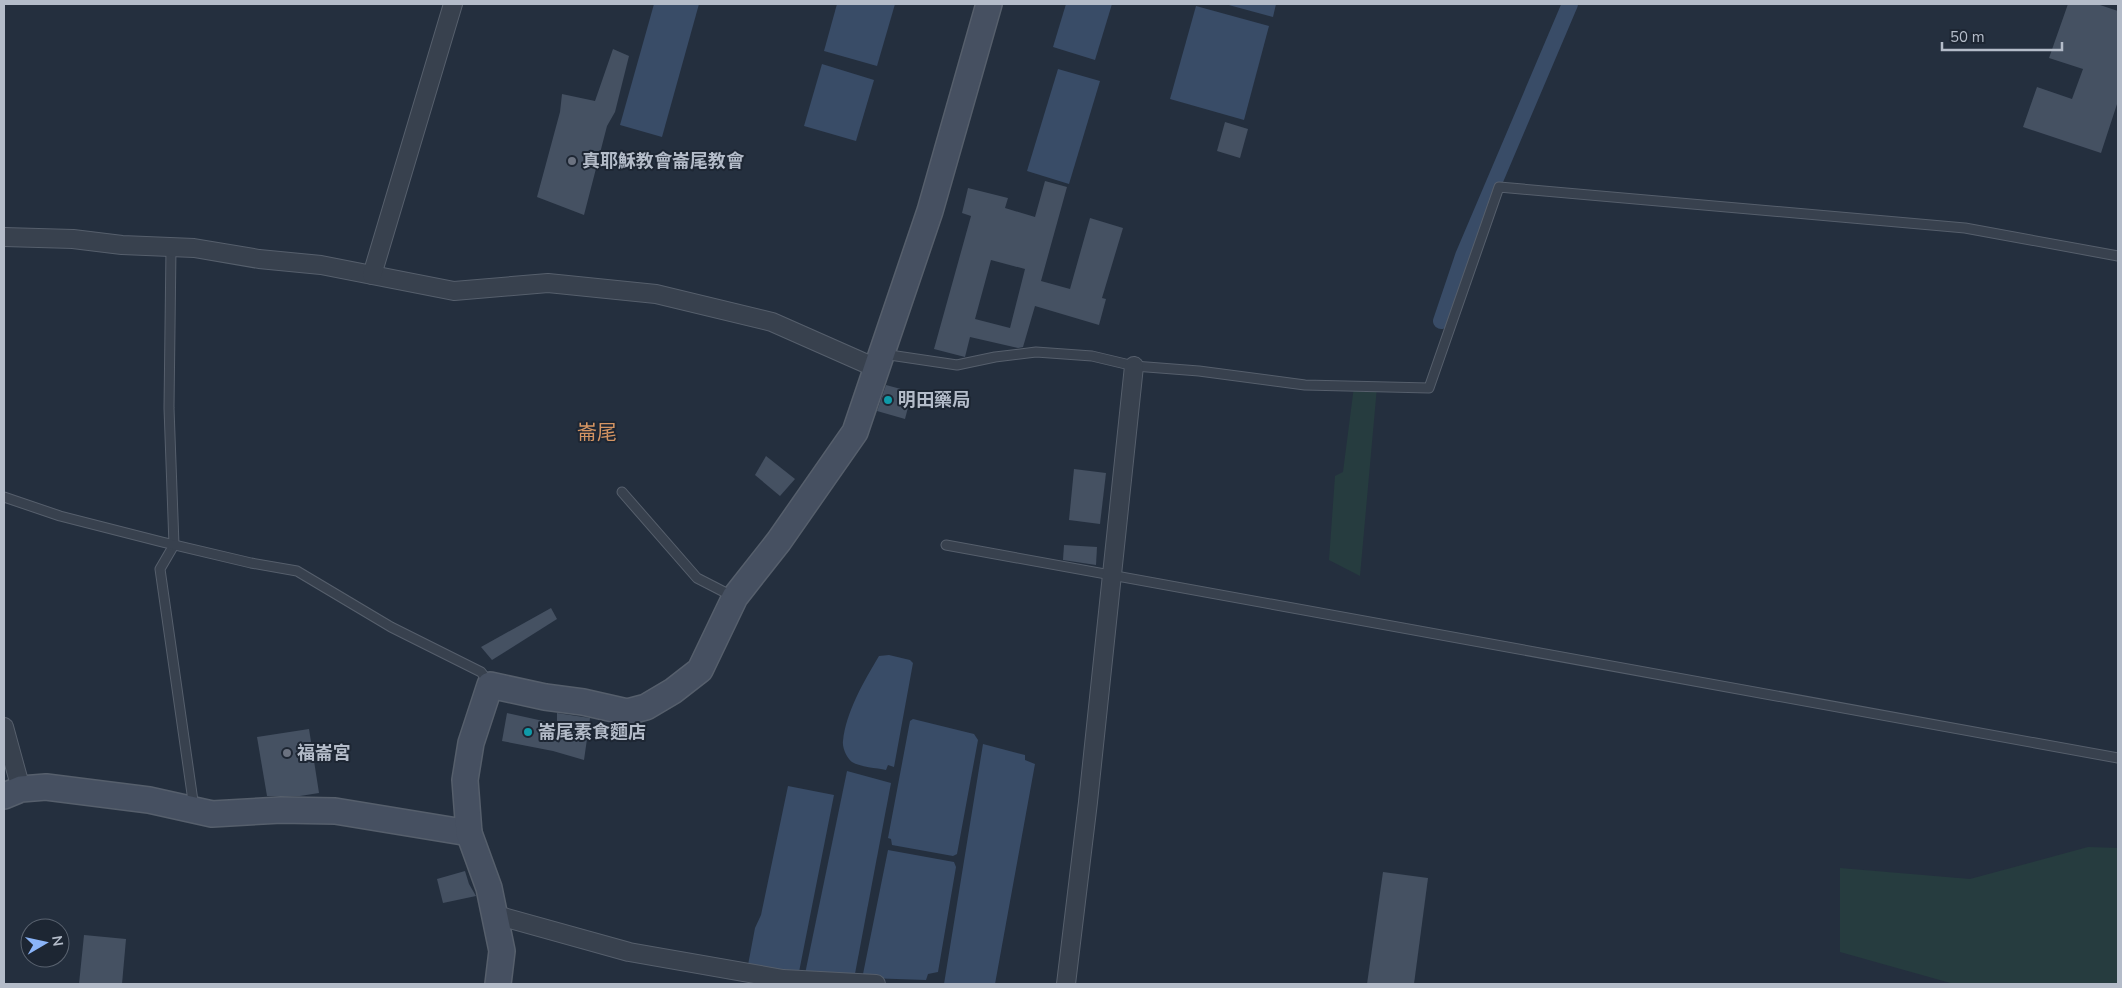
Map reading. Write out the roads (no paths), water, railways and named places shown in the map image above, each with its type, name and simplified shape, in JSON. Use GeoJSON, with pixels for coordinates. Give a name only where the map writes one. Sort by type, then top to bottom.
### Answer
{"type":"FeatureCollection","features":[{"type":"Feature","properties":{"kind":"street"},"geometry":{"type":"LineString","coordinates":[[372,275],[453,4]]}},
{"type":"Feature","properties":{"kind":"street"},"geometry":{"type":"LineString","coordinates":[[498,984],[502,951],[489,888],[469,833],[465,780],[471,743],[490,684],[545,698],[583,702],[628,712],[646,707],[673,691],[700,670],[735,597],[779,540],[855,432],[930,211],[989,4]]}},
{"type":"Feature","properties":{"kind":"street"},"geometry":{"type":"LineString","coordinates":[[4,237],[73,239],[122,245],[194,248],[321,265],[454,291],[548,283],[656,294],[772,322],[878,361]]}},
{"type":"Feature","properties":{"kind":"street"},"geometry":{"type":"LineString","coordinates":[[1066,984],[1088,802],[1134,366]]}},
{"type":"Feature","properties":{"kind":"street"},"geometry":{"type":"LineString","coordinates":[[4,727],[12,792],[46,787],[149,800],[212,814],[281,810],[334,811],[469,833]]}},
{"type":"Feature","properties":{"kind":"street"},"geometry":{"type":"LineString","coordinates":[[496,915],[629,952],[783,979],[876,984]]}},
{"type":"Feature","properties":{"kind":"lane"},"geometry":{"type":"LineString","coordinates":[[878,361],[957,366],[995,357],[1036,352],[1092,356],[1134,366],[1199,371],[1305,385],[1429,388],[1499,186],[1965,228],[2118,256]]}},
{"type":"Feature","properties":{"kind":"lane"},"geometry":{"type":"LineString","coordinates":[[171,248],[170,408],[174,545],[160,569],[194,809]]}},
{"type":"Feature","properties":{"kind":"lane"},"geometry":{"type":"LineString","coordinates":[[622,492],[697,578],[735,597]]}},
{"type":"Feature","properties":{"kind":"lane"},"geometry":{"type":"LineString","coordinates":[[4,497],[60,516],[174,545],[251,563],[297,571],[391,627],[481,672],[490,684]]}},
{"type":"Feature","properties":{"kind":"lane"},"geometry":{"type":"LineString","coordinates":[[946,545],[2118,758]]}},
{"type":"Feature","properties":{"kind":"water"},"geometry":{"type":"Polygon","coordinates":[[[654,4],[699,4],[662,137],[620,125],[654,4]]]}},
{"type":"Feature","properties":{"kind":"water"},"geometry":{"type":"Polygon","coordinates":[[[837,4],[895,4],[877,66],[824,51],[837,4]]]}},
{"type":"Feature","properties":{"kind":"water"},"geometry":{"type":"Polygon","coordinates":[[[1066,4],[1112,4],[1095,60],[1053,47],[1066,4]]]}},
{"type":"Feature","properties":{"kind":"water"},"geometry":{"type":"Polygon","coordinates":[[[1225,4],[1276,4],[1273,17],[1225,4]]]}},
{"type":"Feature","properties":{"kind":"water"},"geometry":{"type":"Polygon","coordinates":[[[1196,6],[1269,26],[1244,120],[1170,99],[1196,6]]]}},
{"type":"Feature","properties":{"kind":"water"},"geometry":{"type":"Polygon","coordinates":[[[822,64],[874,80],[856,141],[804,126],[822,64]]]}},
{"type":"Feature","properties":{"kind":"water"},"geometry":{"type":"Polygon","coordinates":[[[1058,69],[1100,81],[1069,184],[1027,171],[1058,69]]]}},
{"type":"Feature","properties":{"kind":"water"},"geometry":{"type":"Polygon","coordinates":[[[889,655],[910,660],[913,663],[894,767],[888,765],[886,770],[855,764],[845,753],[843,744],[848,719],[862,686],[879,656],[889,655]]]}},
{"type":"Feature","properties":{"kind":"water"},"geometry":{"type":"Polygon","coordinates":[[[913,719],[974,734],[978,740],[957,854],[953,856],[892,845],[891,839],[888,838],[910,721],[913,719]]]}},
{"type":"Feature","properties":{"kind":"water"},"geometry":{"type":"Polygon","coordinates":[[[983,744],[1025,755],[1025,760],[1035,764],[995,984],[944,984],[983,744]]]}},
{"type":"Feature","properties":{"kind":"water"},"geometry":{"type":"Polygon","coordinates":[[[847,771],[891,783],[854,979],[805,974],[847,771]]]}},
{"type":"Feature","properties":{"kind":"water"},"geometry":{"type":"Polygon","coordinates":[[[788,786],[834,795],[798,977],[748,965],[755,928],[761,915],[788,786]]]}},
{"type":"Feature","properties":{"kind":"water"},"geometry":{"type":"Polygon","coordinates":[[[888,850],[954,862],[956,867],[938,972],[928,974],[926,980],[867,978],[863,974],[888,850]]]}},
{"type":"Feature","properties":{"kind":"waterway"},"geometry":{"type":"LineString","coordinates":[[1441,321],[1463,256],[1570,4]]}},
{"type":"Feature","properties":{"kind":"place","name":"真耶穌教會崙尾教會"},"geometry":{"type":"Point","coordinates":[572,161]}},
{"type":"Feature","properties":{"kind":"place","name":"明田藥局"},"geometry":{"type":"Point","coordinates":[888,400]}},
{"type":"Feature","properties":{"kind":"place","name":"崙尾素食麵店"},"geometry":{"type":"Point","coordinates":[528,732]}},
{"type":"Feature","properties":{"kind":"place","name":"福崙宮"},"geometry":{"type":"Point","coordinates":[287,753]}},
{"type":"Feature","properties":{"kind":"district","name":"崙尾"},"geometry":{"type":"Point","coordinates":[597,432]}}]}
